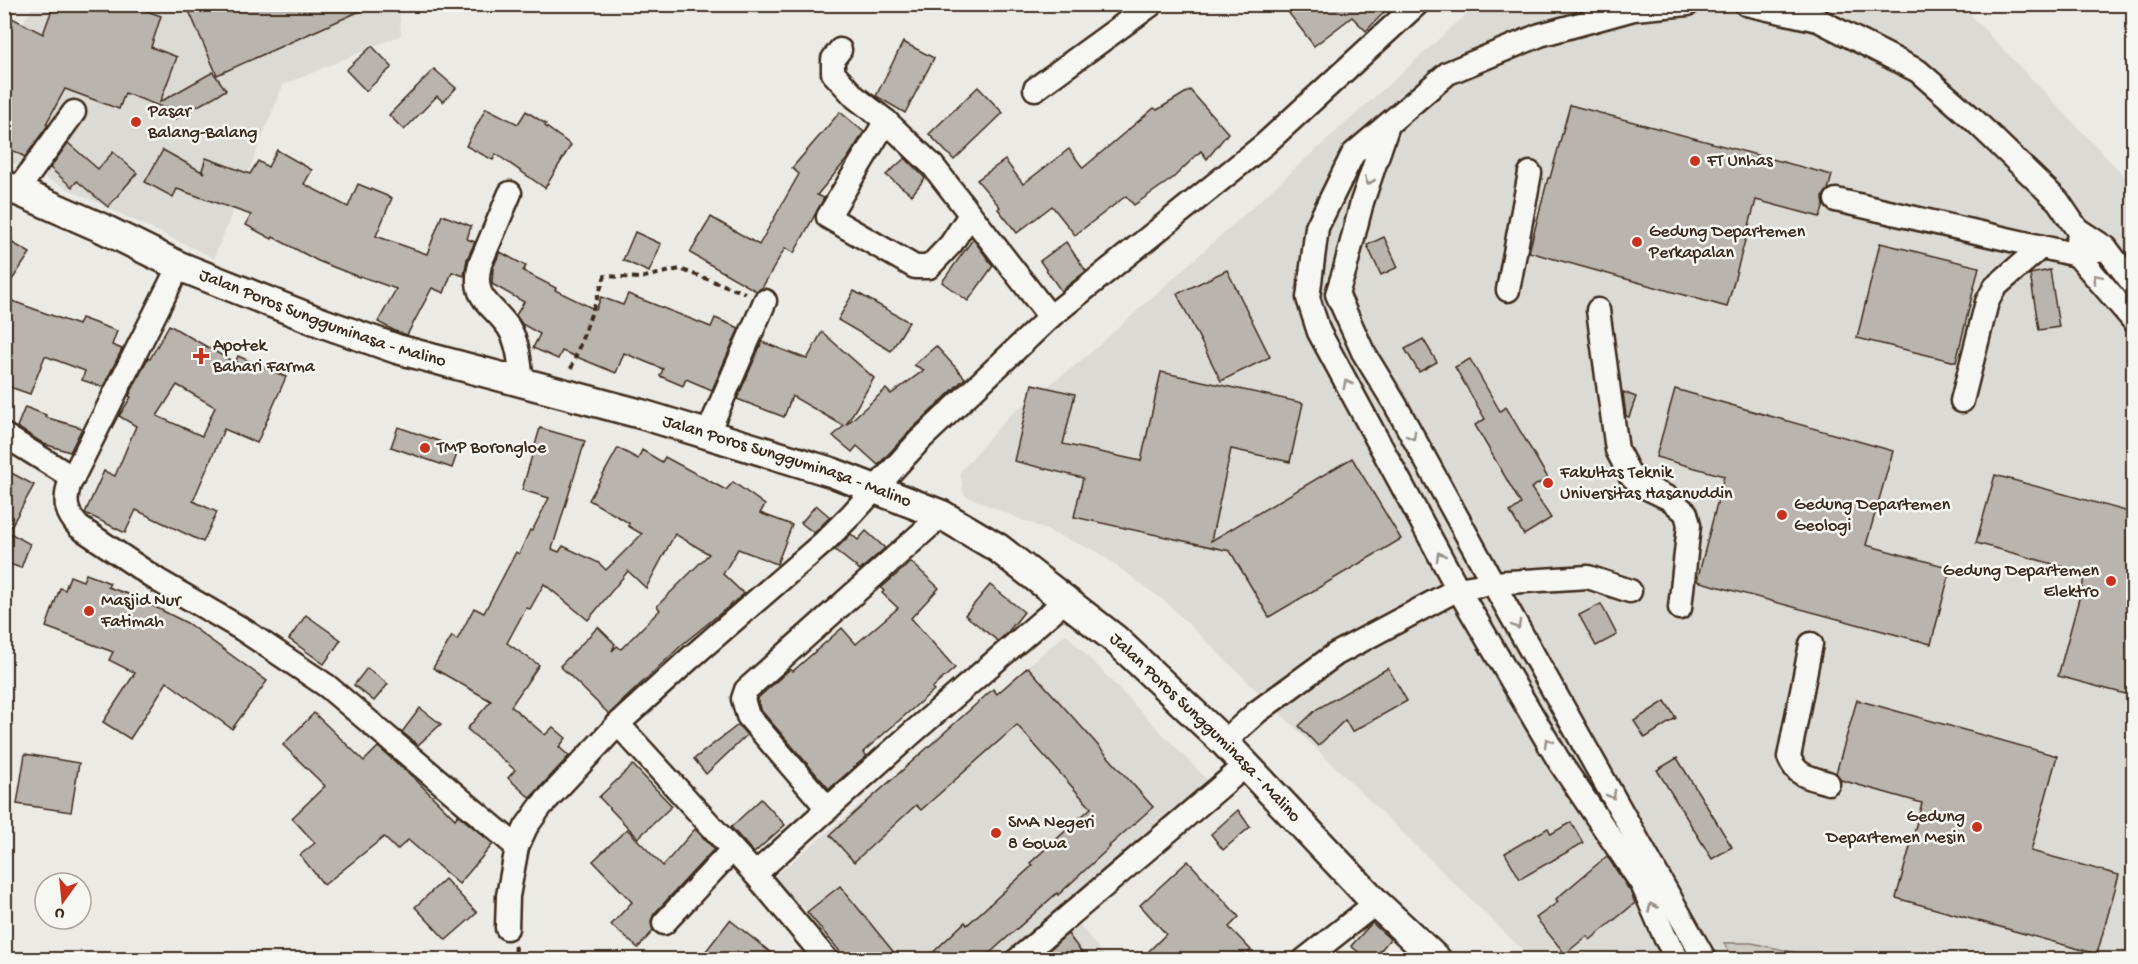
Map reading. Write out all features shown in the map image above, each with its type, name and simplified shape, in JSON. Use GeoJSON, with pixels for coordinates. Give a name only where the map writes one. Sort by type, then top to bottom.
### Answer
{"type":"FeatureCollection","features":[{"type":"Feature","properties":{"kind":"main road","name":"Jalan Poros Sungguminasa - Malino"},"geometry":{"type":"LineString","coordinates":[[11,188],[104,229],[179,266],[250,296],[397,349],[641,414],[831,472],[942,515],[998,548],[1115,639],[1224,742],[1376,903],[1437,960]]}},
{"type":"Feature","properties":{"kind":"street"},"geometry":{"type":"LineString","coordinates":[[1035,89],[1152,4]]}},
{"type":"Feature","properties":{"kind":"street"},"geometry":{"type":"LineString","coordinates":[[507,928],[508,896],[517,847],[526,827],[541,806],[618,724],[824,542],[920,440],[1050,317],[1265,144],[1417,4]]}},
{"type":"Feature","properties":{"kind":"street"},"geometry":{"type":"LineString","coordinates":[[1678,960],[1642,884],[1559,761],[1458,589],[1319,332],[1308,298],[1317,227],[1353,154],[1448,73],[1540,35],[1634,9],[1688,4]]}},
{"type":"Feature","properties":{"kind":"street"},"geometry":{"type":"LineString","coordinates":[[1746,4],[1818,20],[1918,71],[1973,119],[2058,201],[2077,229],[2106,248],[2133,285]]}},
{"type":"Feature","properties":{"kind":"street"},"geometry":{"type":"LineString","coordinates":[[840,50],[833,59],[833,73],[855,97],[886,121],[933,166],[1050,317]]}},
{"type":"Feature","properties":{"kind":"street"},"geometry":{"type":"LineString","coordinates":[[11,188],[74,112]]}},
{"type":"Feature","properties":{"kind":"street"},"geometry":{"type":"LineString","coordinates":[[886,121],[828,217],[915,267],[929,267],[951,244],[970,215]]}},
{"type":"Feature","properties":{"kind":"street"},"geometry":{"type":"LineString","coordinates":[[1388,125],[1362,202],[1337,294],[1363,352],[1395,404],[1705,960]]}},
{"type":"Feature","properties":{"kind":"street"},"geometry":{"type":"LineString","coordinates":[[1508,290],[1530,173]]}},
{"type":"Feature","properties":{"kind":"street"},"geometry":{"type":"LineString","coordinates":[[510,193],[477,275],[478,288],[483,299],[509,328],[517,344],[522,383]]}},
{"type":"Feature","properties":{"kind":"street"},"geometry":{"type":"LineString","coordinates":[[1836,200],[2077,255],[2106,248]]}},
{"type":"Feature","properties":{"kind":"street"},"geometry":{"type":"LineString","coordinates":[[2077,229],[2077,255],[2133,321]]}},
{"type":"Feature","properties":{"kind":"street"},"geometry":{"type":"LineString","coordinates":[[1962,401],[1987,302],[1995,287],[2041,247]]}},
{"type":"Feature","properties":{"kind":"street"},"geometry":{"type":"LineString","coordinates":[[179,266],[73,478],[65,499],[66,510],[79,527],[159,581],[242,629],[327,686],[517,847]]}},
{"type":"Feature","properties":{"kind":"street"},"geometry":{"type":"LineString","coordinates":[[707,435],[765,301]]}},
{"type":"Feature","properties":{"kind":"street"},"geometry":{"type":"LineString","coordinates":[[1598,310],[1617,450],[1630,475],[1645,487],[1670,499],[1686,513],[1689,525],[1680,608]]}},
{"type":"Feature","properties":{"kind":"street"},"geometry":{"type":"LineString","coordinates":[[4,435],[73,478]]}},
{"type":"Feature","properties":{"kind":"street"},"geometry":{"type":"LineString","coordinates":[[828,809],[748,716],[743,699],[746,690],[942,515]]}},
{"type":"Feature","properties":{"kind":"street"},"geometry":{"type":"LineString","coordinates":[[1224,742],[1257,712],[1336,654],[1458,589],[1493,583],[1588,577],[1630,591]]}},
{"type":"Feature","properties":{"kind":"street"},"geometry":{"type":"LineString","coordinates":[[755,874],[1066,600]]}},
{"type":"Feature","properties":{"kind":"street"},"geometry":{"type":"LineString","coordinates":[[1811,644],[1789,757],[1799,773],[1828,783]]}},
{"type":"Feature","properties":{"kind":"street"},"geometry":{"type":"LineString","coordinates":[[618,724],[755,874],[827,960]]}},
{"type":"Feature","properties":{"kind":"street"},"geometry":{"type":"LineString","coordinates":[[1017,960],[1246,765]]}},
{"type":"Feature","properties":{"kind":"street"},"geometry":{"type":"LineString","coordinates":[[664,923],[732,850]]}},
{"type":"Feature","properties":{"kind":"street"},"geometry":{"type":"LineString","coordinates":[[1304,960],[1376,903]]}},
{"type":"Feature","properties":{"kind":"path"},"geometry":{"type":"LineString","coordinates":[[562,392],[605,276],[640,278],[680,269],[765,301]]}},
{"type":"Feature","properties":{"kind":"shaded area","name":"Pasar Balang-Balang"},"geometry":{"type":"Polygon","coordinates":[[[34,5],[399,5],[401,35],[283,85],[214,258],[5,159],[5,51],[34,5]]]}},
{"type":"Feature","properties":{"kind":"shaded area","name":"Fakultas Teknik Universitas Hasanuddin"},"geometry":{"type":"Polygon","coordinates":[[[1477,5],[1961,5],[2133,185],[2133,959],[1532,959],[1167,603],[1098,552],[964,495],[960,472],[1008,417],[1087,356],[1477,5]]]}},
{"type":"Feature","properties":{"kind":"shaded area","name":"SMA Negeri 8 Gowa"},"geometry":{"type":"Polygon","coordinates":[[[1066,634],[1214,787],[1078,923],[1107,959],[851,959],[802,906],[770,880],[1066,634]]]}},
{"type":"Feature","properties":{"kind":"shaded area"},"geometry":{"type":"Polygon","coordinates":[[[1724,943],[1752,943],[1825,959],[1733,959],[1724,943]]]}},
{"type":"Feature","properties":{"kind":"building"},"geometry":{"type":"Polygon","coordinates":[[[54,4],[127,4],[161,16],[151,47],[177,57],[160,102],[213,72],[226,90],[175,119],[170,110],[125,93],[119,109],[65,89],[46,124],[48,125],[25,157],[4,146],[4,30],[10,17],[43,34],[54,4]]]}},
{"type":"Feature","properties":{"kind":"building"},"geometry":{"type":"Polygon","coordinates":[[[186,4],[376,4],[217,75],[186,4]]]}},
{"type":"Feature","properties":{"kind":"building"},"geometry":{"type":"Polygon","coordinates":[[[1282,4],[1392,4],[1366,31],[1352,17],[1314,46],[1282,4]]]}},
{"type":"Feature","properties":{"kind":"building"},"geometry":{"type":"Polygon","coordinates":[[[903,42],[934,58],[905,113],[876,96],[903,42]]]}},
{"type":"Feature","properties":{"kind":"building"},"geometry":{"type":"Polygon","coordinates":[[[372,46],[392,67],[366,91],[346,70],[372,46]]]}},
{"type":"Feature","properties":{"kind":"building"},"geometry":{"type":"Polygon","coordinates":[[[434,69],[456,88],[443,102],[437,96],[404,130],[389,115],[434,69]]]}},
{"type":"Feature","properties":{"kind":"building"},"geometry":{"type":"Polygon","coordinates":[[[978,87],[1003,113],[954,160],[929,134],[978,87]]]}},
{"type":"Feature","properties":{"kind":"building"},"geometry":{"type":"Polygon","coordinates":[[[1190,90],[1228,133],[1207,159],[1201,151],[1173,178],[1134,205],[1126,196],[1075,235],[1052,206],[1017,233],[998,209],[1000,207],[977,180],[1005,160],[1023,184],[1069,149],[1083,168],[1154,108],[1157,110],[1190,90]]]}},
{"type":"Feature","properties":{"kind":"building"},"geometry":{"type":"Polygon","coordinates":[[[1570,105],[1832,175],[1828,190],[1823,196],[1824,205],[1820,217],[1756,200],[1727,307],[1529,252],[1570,105]]]}},
{"type":"Feature","properties":{"kind":"building"},"geometry":{"type":"Polygon","coordinates":[[[486,108],[518,124],[526,111],[571,145],[545,188],[496,154],[493,160],[466,146],[486,108]]]}},
{"type":"Feature","properties":{"kind":"building"},"geometry":{"type":"Polygon","coordinates":[[[840,112],[864,132],[847,159],[817,195],[824,198],[794,253],[785,248],[762,288],[756,291],[690,253],[711,217],[759,245],[799,174],[792,168],[840,112]]]}},
{"type":"Feature","properties":{"kind":"building"},"geometry":{"type":"Polygon","coordinates":[[[68,143],[98,169],[113,152],[137,173],[108,207],[77,181],[72,187],[50,168],[68,143]]]}},
{"type":"Feature","properties":{"kind":"building"},"geometry":{"type":"Polygon","coordinates":[[[163,150],[204,173],[202,170],[206,158],[250,174],[258,161],[268,167],[277,150],[312,170],[304,184],[348,207],[358,184],[392,198],[376,236],[427,254],[442,215],[471,226],[467,239],[475,242],[467,259],[464,276],[452,272],[444,293],[432,288],[407,335],[395,331],[378,322],[396,289],[318,261],[273,237],[272,239],[246,225],[251,215],[177,189],[173,197],[145,182],[163,150]]]}},
{"type":"Feature","properties":{"kind":"building"},"geometry":{"type":"Polygon","coordinates":[[[905,158],[925,178],[912,195],[886,175],[905,158]]]}},
{"type":"Feature","properties":{"kind":"building"},"geometry":{"type":"Polygon","coordinates":[[[635,232],[661,244],[649,272],[623,260],[635,232]]]}},
{"type":"Feature","properties":{"kind":"building"},"geometry":{"type":"Polygon","coordinates":[[[1384,237],[1398,267],[1381,275],[1367,245],[1384,237]]]}},
{"type":"Feature","properties":{"kind":"building"},"geometry":{"type":"Polygon","coordinates":[[[4,238],[30,253],[4,292],[4,238]]]}},
{"type":"Feature","properties":{"kind":"building"},"geometry":{"type":"Polygon","coordinates":[[[973,239],[993,266],[968,301],[942,282],[973,239]]]}},
{"type":"Feature","properties":{"kind":"building"},"geometry":{"type":"Polygon","coordinates":[[[1066,242],[1086,271],[1061,291],[1040,261],[1066,242]]]}},
{"type":"Feature","properties":{"kind":"building"},"geometry":{"type":"Polygon","coordinates":[[[1880,243],[1979,267],[1956,362],[1857,338],[1880,243]]]}},
{"type":"Feature","properties":{"kind":"building"},"geometry":{"type":"Polygon","coordinates":[[[500,252],[526,266],[523,271],[596,310],[601,297],[623,305],[628,294],[711,327],[715,318],[739,328],[712,390],[686,379],[683,386],[660,376],[663,369],[624,353],[616,373],[562,351],[558,359],[533,348],[540,334],[522,324],[516,315],[524,302],[492,284],[493,268],[500,252]]]}},
{"type":"Feature","properties":{"kind":"building"},"geometry":{"type":"Polygon","coordinates":[[[1227,270],[1270,357],[1221,381],[1177,294],[1227,270]]]}},
{"type":"Feature","properties":{"kind":"building"},"geometry":{"type":"Polygon","coordinates":[[[2050,270],[2059,327],[2039,330],[2030,274],[2050,270]]]}},
{"type":"Feature","properties":{"kind":"building"},"geometry":{"type":"Polygon","coordinates":[[[854,291],[909,322],[891,351],[838,320],[854,291]]]}},
{"type":"Feature","properties":{"kind":"building"},"geometry":{"type":"Polygon","coordinates":[[[4,298],[78,325],[81,318],[117,331],[112,345],[122,349],[103,387],[82,380],[85,371],[45,356],[30,394],[4,385],[4,298]]]}},
{"type":"Feature","properties":{"kind":"building"},"geometry":{"type":"Polygon","coordinates":[[[169,325],[235,363],[238,356],[286,377],[257,443],[224,429],[193,501],[217,512],[203,542],[136,510],[125,533],[85,513],[104,471],[115,476],[136,426],[119,416],[131,397],[129,396],[148,358],[150,359],[169,325]],[[177,385],[157,416],[202,436],[215,407],[177,385]]]}},
{"type":"Feature","properties":{"kind":"building"},"geometry":{"type":"Polygon","coordinates":[[[822,332],[874,378],[846,425],[886,389],[891,394],[924,370],[914,365],[936,346],[965,378],[878,465],[857,446],[852,452],[833,436],[844,426],[792,396],[784,417],[737,399],[762,342],[807,359],[822,332]]]}},
{"type":"Feature","properties":{"kind":"building"},"geometry":{"type":"Polygon","coordinates":[[[1423,339],[1437,362],[1419,372],[1405,349],[1423,339]]]}},
{"type":"Feature","properties":{"kind":"building"},"geometry":{"type":"Polygon","coordinates":[[[1470,359],[1500,411],[1506,407],[1548,478],[1531,488],[1551,518],[1524,535],[1510,512],[1521,504],[1475,425],[1485,419],[1455,367],[1470,359]]]}},
{"type":"Feature","properties":{"kind":"building"},"geometry":{"type":"Polygon","coordinates":[[[1161,372],[1303,403],[1290,462],[1231,449],[1211,541],[1352,458],[1401,539],[1269,617],[1230,551],[1074,517],[1083,478],[1014,461],[1032,384],[1075,394],[1063,444],[1141,461],[1161,372]]]}},
{"type":"Feature","properties":{"kind":"building","name":"Gedung Departemen Geologi"},"geometry":{"type":"Polygon","coordinates":[[[1675,389],[1893,451],[1866,545],[1951,568],[1931,644],[1697,581],[1724,476],[1656,457],[1675,389]]]}},
{"type":"Feature","properties":{"kind":"building"},"geometry":{"type":"Polygon","coordinates":[[[1623,392],[1636,397],[1629,417],[1626,416],[1623,392]]]}},
{"type":"Feature","properties":{"kind":"building"},"geometry":{"type":"Polygon","coordinates":[[[25,407],[46,415],[45,417],[82,428],[70,452],[44,444],[17,427],[25,407]]]}},
{"type":"Feature","properties":{"kind":"building","name":"TMP Borongloe"},"geometry":{"type":"Polygon","coordinates":[[[398,427],[459,448],[452,468],[391,447],[398,427]]]}},
{"type":"Feature","properties":{"kind":"building"},"geometry":{"type":"Polygon","coordinates":[[[540,428],[585,441],[552,549],[559,552],[563,546],[599,563],[606,570],[642,534],[628,526],[629,523],[589,500],[618,448],[638,459],[642,450],[662,462],[665,457],[726,490],[733,482],[765,505],[760,513],[792,525],[777,564],[738,549],[723,574],[744,594],[684,643],[609,714],[560,666],[598,627],[615,644],[612,651],[617,646],[621,649],[660,610],[657,606],[709,554],[675,534],[646,588],[628,571],[588,620],[544,584],[530,609],[526,608],[507,643],[539,665],[511,706],[545,735],[553,727],[566,738],[559,747],[569,756],[530,798],[508,778],[515,770],[467,729],[491,701],[433,668],[452,636],[457,640],[474,608],[484,613],[516,552],[519,554],[549,498],[522,490],[540,428]]]}},
{"type":"Feature","properties":{"kind":"building"},"geometry":{"type":"Polygon","coordinates":[[[4,469],[34,485],[8,532],[30,544],[21,568],[4,562],[4,469]]]}},
{"type":"Feature","properties":{"kind":"building","name":"Gedung Departemen Elektro"},"geometry":{"type":"Polygon","coordinates":[[[1995,475],[2133,513],[2133,696],[2058,676],[2086,573],[1976,543],[1995,475]]]}},
{"type":"Feature","properties":{"kind":"building"},"geometry":{"type":"Polygon","coordinates":[[[816,505],[830,517],[814,533],[801,523],[816,505]]]}},
{"type":"Feature","properties":{"kind":"building"},"geometry":{"type":"Polygon","coordinates":[[[866,531],[885,548],[860,570],[835,550],[851,534],[858,540],[866,531]]]}},
{"type":"Feature","properties":{"kind":"building"},"geometry":{"type":"Polygon","coordinates":[[[911,562],[939,588],[911,618],[955,668],[932,688],[934,690],[863,752],[867,756],[829,789],[760,709],[758,698],[842,628],[856,644],[898,608],[882,593],[884,591],[881,588],[911,562]]]}},
{"type":"Feature","properties":{"kind":"building"},"geometry":{"type":"Polygon","coordinates":[[[86,574],[110,583],[108,587],[133,596],[187,623],[267,681],[232,729],[167,682],[130,739],[103,722],[135,673],[109,660],[113,652],[46,627],[60,588],[65,590],[70,576],[83,581],[86,574]]]}},
{"type":"Feature","properties":{"kind":"building"},"geometry":{"type":"Polygon","coordinates":[[[990,585],[1024,612],[998,641],[965,615],[990,585]]]}},
{"type":"Feature","properties":{"kind":"building"},"geometry":{"type":"Polygon","coordinates":[[[1601,604],[1617,635],[1596,646],[1579,615],[1601,604]]]}},
{"type":"Feature","properties":{"kind":"building"},"geometry":{"type":"Polygon","coordinates":[[[306,615],[341,640],[324,664],[289,639],[306,615]]]}},
{"type":"Feature","properties":{"kind":"building"},"geometry":{"type":"Polygon","coordinates":[[[1028,667],[1153,807],[1058,895],[1057,893],[982,960],[925,960],[965,922],[967,925],[1033,865],[1030,863],[1091,808],[1017,725],[921,810],[916,805],[854,862],[830,835],[993,689],[997,694],[1028,667]]]}},
{"type":"Feature","properties":{"kind":"building"},"geometry":{"type":"Polygon","coordinates":[[[367,668],[388,684],[374,701],[354,685],[367,668]]]}},
{"type":"Feature","properties":{"kind":"building"},"geometry":{"type":"Polygon","coordinates":[[[1388,668],[1407,701],[1352,732],[1345,720],[1318,746],[1299,726],[1317,709],[1388,668]]]}},
{"type":"Feature","properties":{"kind":"building","name":"Gedung Departemen Mesin"},"geometry":{"type":"Polygon","coordinates":[[[1857,700],[2057,756],[2031,851],[2119,875],[2097,954],[1896,898],[1922,803],[1841,780],[1836,773],[1857,700]]]}},
{"type":"Feature","properties":{"kind":"building"},"geometry":{"type":"Polygon","coordinates":[[[1665,701],[1676,718],[1645,738],[1634,721],[1665,701]]]}},
{"type":"Feature","properties":{"kind":"building"},"geometry":{"type":"Polygon","coordinates":[[[420,708],[441,724],[418,745],[402,732],[420,708]]]}},
{"type":"Feature","properties":{"kind":"building"},"geometry":{"type":"Polygon","coordinates":[[[314,713],[364,761],[378,747],[415,779],[455,819],[458,815],[493,844],[459,884],[408,840],[397,850],[384,837],[324,885],[300,855],[315,843],[292,818],[325,786],[283,745],[314,713]]]}},
{"type":"Feature","properties":{"kind":"building"},"geometry":{"type":"Polygon","coordinates":[[[738,725],[747,735],[706,774],[694,759],[738,725]]]}},
{"type":"Feature","properties":{"kind":"building"},"geometry":{"type":"Polygon","coordinates":[[[25,754],[79,763],[71,812],[17,804],[25,754]]]}},
{"type":"Feature","properties":{"kind":"building"},"geometry":{"type":"Polygon","coordinates":[[[1677,758],[1732,847],[1712,859],[1657,770],[1677,758]]]}},
{"type":"Feature","properties":{"kind":"building"},"geometry":{"type":"Polygon","coordinates":[[[633,765],[672,806],[638,838],[599,797],[633,765]]]}},
{"type":"Feature","properties":{"kind":"building"},"geometry":{"type":"Polygon","coordinates":[[[761,799],[785,825],[754,853],[731,827],[761,799]]]}},
{"type":"Feature","properties":{"kind":"building"},"geometry":{"type":"Polygon","coordinates":[[[1238,810],[1250,827],[1223,850],[1211,834],[1238,810]]]}},
{"type":"Feature","properties":{"kind":"building"},"geometry":{"type":"Polygon","coordinates":[[[1571,822],[1583,843],[1520,879],[1505,853],[1548,828],[1551,834],[1571,822]]]}},
{"type":"Feature","properties":{"kind":"building"},"geometry":{"type":"Polygon","coordinates":[[[627,829],[663,866],[695,829],[714,849],[654,914],[651,921],[653,931],[638,948],[611,925],[632,902],[593,861],[627,829]]]}},
{"type":"Feature","properties":{"kind":"building"},"geometry":{"type":"Polygon","coordinates":[[[1607,856],[1630,891],[1635,903],[1590,940],[1587,936],[1565,954],[1536,918],[1558,902],[1556,899],[1607,856]]]}},
{"type":"Feature","properties":{"kind":"building"},"geometry":{"type":"Polygon","coordinates":[[[1188,861],[1239,917],[1229,927],[1251,950],[1241,960],[1140,960],[1166,934],[1140,905],[1188,861]]]}},
{"type":"Feature","properties":{"kind":"building"},"geometry":{"type":"Polygon","coordinates":[[[445,879],[477,913],[446,940],[415,907],[445,879]]]}},
{"type":"Feature","properties":{"kind":"building"},"geometry":{"type":"Polygon","coordinates":[[[840,886],[900,960],[847,960],[807,912],[840,886]]]}},
{"type":"Feature","properties":{"kind":"building"},"geometry":{"type":"Polygon","coordinates":[[[730,920],[780,960],[699,960],[730,920]]]}},
{"type":"Feature","properties":{"kind":"building"},"geometry":{"type":"Polygon","coordinates":[[[1372,923],[1390,939],[1373,960],[1368,960],[1351,946],[1372,923]]]}},
{"type":"Feature","properties":{"kind":"building"},"geometry":{"type":"Polygon","coordinates":[[[1068,934],[1087,960],[1038,960],[1065,936],[1068,934]]]}},
{"type":"Feature","properties":{"kind":"place","name":"Pasar Balang-Balang"},"geometry":{"type":"Point","coordinates":[136,122]}},
{"type":"Feature","properties":{"kind":"place","name":"FT Unhas"},"geometry":{"type":"Point","coordinates":[1695,161]}},
{"type":"Feature","properties":{"kind":"place","name":"Gedung Departemen Perkapalan"},"geometry":{"type":"Point","coordinates":[1637,242]}},
{"type":"Feature","properties":{"kind":"place","name":"Apotek Bahari Farma"},"geometry":{"type":"Point","coordinates":[201,356]}},
{"type":"Feature","properties":{"kind":"place","name":"TMP Borongloe"},"geometry":{"type":"Point","coordinates":[425,448]}},
{"type":"Feature","properties":{"kind":"place","name":"Fakultas Teknik Universitas Hasanuddin"},"geometry":{"type":"Point","coordinates":[1548,483]}},
{"type":"Feature","properties":{"kind":"place","name":"Gedung Departemen Geologi"},"geometry":{"type":"Point","coordinates":[1782,515]}},
{"type":"Feature","properties":{"kind":"place","name":"Gedung Departemen Elektro"},"geometry":{"type":"Point","coordinates":[2111,581]}},
{"type":"Feature","properties":{"kind":"place","name":"Masjid Nur Fatimah"},"geometry":{"type":"Point","coordinates":[89,611]}},
{"type":"Feature","properties":{"kind":"place","name":"Gedung Departemen Mesin"},"geometry":{"type":"Point","coordinates":[1977,827]}},
{"type":"Feature","properties":{"kind":"place","name":"SMA Negeri 8 Gowa"},"geometry":{"type":"Point","coordinates":[996,833]}}]}
